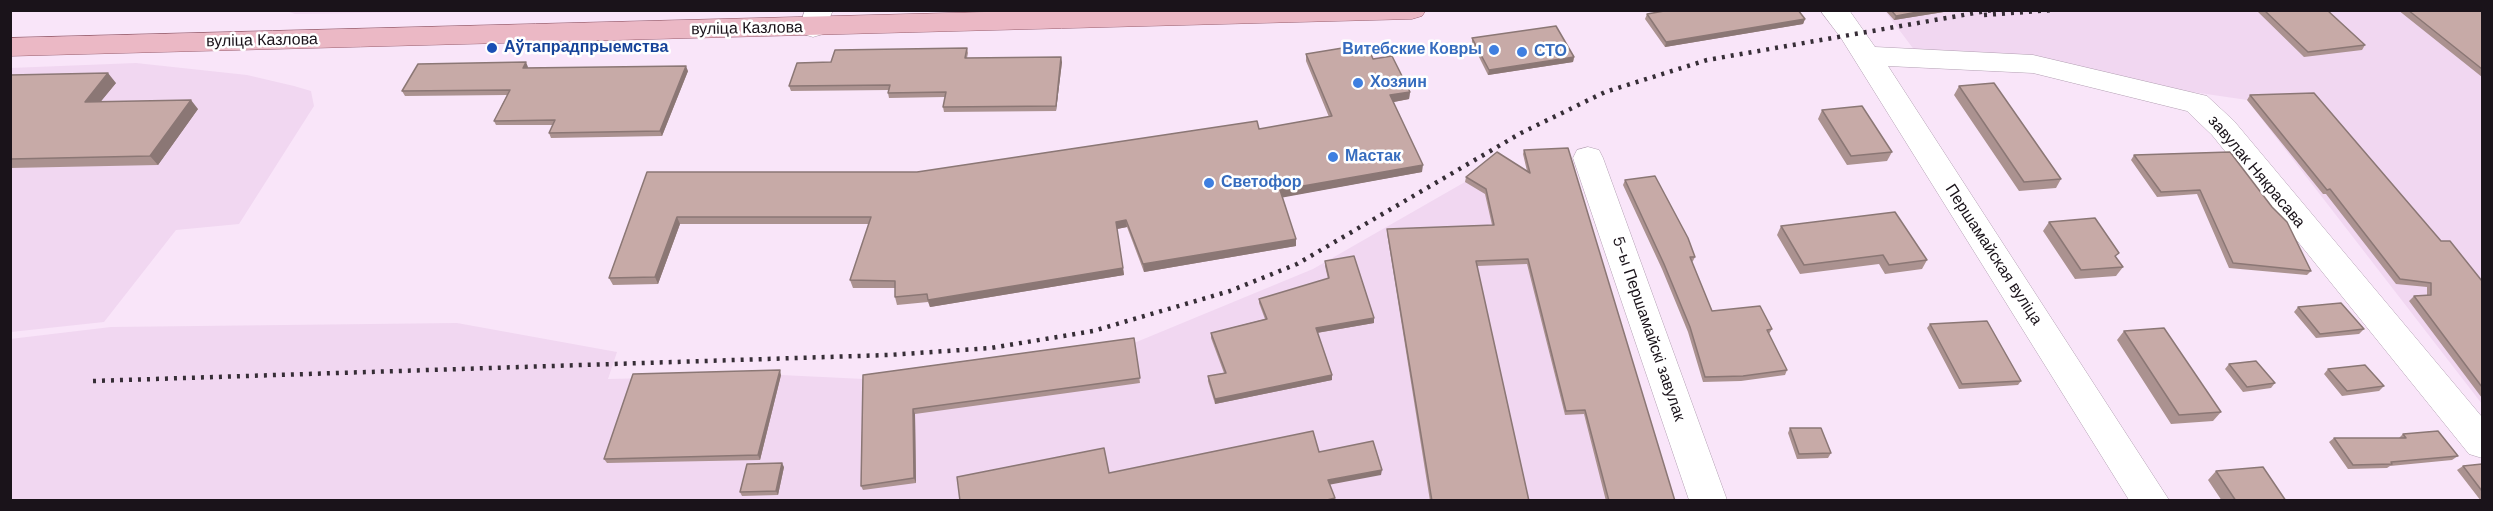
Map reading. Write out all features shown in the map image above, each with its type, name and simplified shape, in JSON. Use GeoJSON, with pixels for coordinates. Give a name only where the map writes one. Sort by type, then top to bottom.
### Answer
{"type":"FeatureCollection","features":[{"type":"Feature","properties":{"kind":"main road","name":"вуліца Казлова"},"geometry":{"type":"LineString","coordinates":[[10,47],[816,19],[1098,17],[1412,10]]}},
{"type":"Feature","properties":{"kind":"street","name":"Першамайская вуліца"},"geometry":{"type":"LineString","coordinates":[[1834,10],[1867,56],[2150,501]]}},
{"type":"Feature","properties":{"kind":"street","name":"завулак Някрасава"},"geometry":{"type":"LineString","coordinates":[[1867,56],[2032,64],[2197,103],[2223,128],[2482,443]]}},
{"type":"Feature","properties":{"kind":"street","name":"5-ы Першамайскі завулак"},"geometry":{"type":"LineString","coordinates":[[1588,158],[1708,501]]}},
{"type":"Feature","properties":{"kind":"shaded area"},"geometry":{"type":"Polygon","coordinates":[[[286,11],[486,11],[295,14],[286,11]]]}},
{"type":"Feature","properties":{"kind":"shaded area"},"geometry":{"type":"Polygon","coordinates":[[[1885,11],[2482,11],[2482,404],[2247,100],[1915,51],[1885,11]]]}},
{"type":"Feature","properties":{"kind":"shaded area"},"geometry":{"type":"Polygon","coordinates":[[[136,63],[247,75],[294,86],[311,91],[314,106],[239,224],[176,230],[104,322],[11,332],[10,68],[136,63]]]}},
{"type":"Feature","properties":{"kind":"shaded area"},"geometry":{"type":"Polygon","coordinates":[[[1496,157],[1672,500],[11,500],[10,339],[111,327],[457,323],[617,352],[608,379],[781,375],[864,379],[1134,343],[1313,269],[1465,182],[1496,157]]]}},
{"type":"Feature","properties":{"kind":"building"},"geometry":{"type":"Polygon","coordinates":[[[1670,10],[1798,10],[1805,19],[1666,42],[1647,14],[1670,10]]]}},
{"type":"Feature","properties":{"kind":"building"},"geometry":{"type":"Polygon","coordinates":[[[1891,10],[1928,10],[1896,16],[1891,10]]]}},
{"type":"Feature","properties":{"kind":"building"},"geometry":{"type":"Polygon","coordinates":[[[2264,10],[2327,10],[2365,45],[2308,52],[2264,10]]]}},
{"type":"Feature","properties":{"kind":"building"},"geometry":{"type":"Polygon","coordinates":[[[2408,10],[2482,10],[2482,69],[2408,10]]]}},
{"type":"Feature","properties":{"kind":"building","name":"СТО"},"geometry":{"type":"Polygon","coordinates":[[[1556,26],[1574,57],[1489,70],[1472,38],[1556,26]]]}},
{"type":"Feature","properties":{"kind":"building"},"geometry":{"type":"Polygon","coordinates":[[[1367,44],[1373,59],[1392,56],[1410,92],[1390,95],[1423,165],[1280,190],[1296,239],[1143,264],[1126,220],[1116,222],[1123,268],[928,300],[927,294],[895,297],[895,281],[850,280],[871,217],[677,217],[655,277],[609,278],[647,172],[917,172],[1257,121],[1259,129],[1332,116],[1306,54],[1367,44]]]}},
{"type":"Feature","properties":{"kind":"building"},"geometry":{"type":"Polygon","coordinates":[[[967,48],[965,58],[1061,57],[1056,106],[943,107],[946,92],[888,93],[890,85],[789,86],[797,63],[831,62],[835,50],[967,48]]]}},
{"type":"Feature","properties":{"kind":"building"},"geometry":{"type":"Polygon","coordinates":[[[526,62],[523,68],[686,66],[660,131],[549,133],[555,120],[494,121],[510,90],[402,91],[418,64],[526,62]]]}},
{"type":"Feature","properties":{"kind":"building"},"geometry":{"type":"Polygon","coordinates":[[[108,73],[85,102],[191,100],[150,156],[10,159],[10,75],[108,73]]]}},
{"type":"Feature","properties":{"kind":"building"},"geometry":{"type":"Polygon","coordinates":[[[1994,83],[2061,179],[2024,182],[1959,86],[1994,83]]]}},
{"type":"Feature","properties":{"kind":"building"},"geometry":{"type":"Polygon","coordinates":[[[2314,93],[2441,241],[2450,241],[2482,281],[2482,387],[2414,296],[2431,295],[2431,283],[2400,279],[2330,189],[2327,190],[2250,95],[2314,93]]]}},
{"type":"Feature","properties":{"kind":"building"},"geometry":{"type":"Polygon","coordinates":[[[1862,106],[1892,152],[1851,156],[1822,110],[1862,106]]]}},
{"type":"Feature","properties":{"kind":"building"},"geometry":{"type":"Polygon","coordinates":[[[1568,148],[1675,501],[1609,501],[1585,410],[1566,411],[1528,259],[1476,261],[1529,501],[1432,501],[1387,229],[1494,225],[1486,189],[1466,177],[1497,152],[1530,173],[1524,150],[1568,148]]]}},
{"type":"Feature","properties":{"kind":"building"},"geometry":{"type":"Polygon","coordinates":[[[2230,152],[2272,207],[2287,222],[2311,271],[2233,263],[2200,190],[2161,192],[2134,155],[2230,152]]]}},
{"type":"Feature","properties":{"kind":"building"},"geometry":{"type":"Polygon","coordinates":[[[1655,176],[1688,238],[1695,257],[1690,257],[1712,311],[1760,306],[1772,329],[1767,330],[1787,370],[1743,376],[1705,377],[1690,327],[1625,180],[1655,176]]]}},
{"type":"Feature","properties":{"kind":"building"},"geometry":{"type":"Polygon","coordinates":[[[1895,212],[1927,260],[1889,265],[1883,255],[1804,265],[1781,226],[1895,212]]]}},
{"type":"Feature","properties":{"kind":"building"},"geometry":{"type":"Polygon","coordinates":[[[2095,218],[2119,253],[2115,256],[2123,267],[2081,270],[2049,222],[2095,218]]]}},
{"type":"Feature","properties":{"kind":"building"},"geometry":{"type":"Polygon","coordinates":[[[1354,256],[1374,318],[1316,328],[1332,375],[1215,399],[1208,376],[1226,373],[1211,333],[1267,319],[1259,299],[1329,278],[1325,261],[1354,256]]]}},
{"type":"Feature","properties":{"kind":"building"},"geometry":{"type":"Polygon","coordinates":[[[2341,303],[2364,329],[2320,334],[2298,307],[2341,303]]]}},
{"type":"Feature","properties":{"kind":"building"},"geometry":{"type":"Polygon","coordinates":[[[1987,321],[2021,381],[1962,384],[1930,324],[1987,321]]]}},
{"type":"Feature","properties":{"kind":"building"},"geometry":{"type":"Polygon","coordinates":[[[2164,328],[2221,412],[2179,415],[2124,331],[2164,328]]]}},
{"type":"Feature","properties":{"kind":"building"},"geometry":{"type":"Polygon","coordinates":[[[1134,338],[1140,378],[913,409],[914,478],[861,486],[863,375],[1134,338]]]}},
{"type":"Feature","properties":{"kind":"building"},"geometry":{"type":"Polygon","coordinates":[[[2256,361],[2275,383],[2247,387],[2229,364],[2256,361]]]}},
{"type":"Feature","properties":{"kind":"building"},"geometry":{"type":"Polygon","coordinates":[[[2365,365],[2384,386],[2347,391],[2328,369],[2365,365]]]}},
{"type":"Feature","properties":{"kind":"building"},"geometry":{"type":"Polygon","coordinates":[[[780,370],[758,455],[604,459],[633,374],[780,370]]]}},
{"type":"Feature","properties":{"kind":"building"},"geometry":{"type":"Polygon","coordinates":[[[1790,428],[1821,428],[1831,453],[1799,454],[1790,428]]]}},
{"type":"Feature","properties":{"kind":"building"},"geometry":{"type":"Polygon","coordinates":[[[1313,431],[1319,452],[1373,441],[1382,470],[1328,480],[1335,498],[1323,501],[960,501],[957,477],[1104,448],[1109,473],[1313,431]]]}},
{"type":"Feature","properties":{"kind":"building"},"geometry":{"type":"Polygon","coordinates":[[[2438,431],[2458,456],[2391,462],[2392,464],[2353,465],[2334,438],[2406,438],[2403,434],[2438,431]]]}},
{"type":"Feature","properties":{"kind":"building"},"geometry":{"type":"Polygon","coordinates":[[[782,463],[776,491],[740,492],[747,464],[782,463]]]}},
{"type":"Feature","properties":{"kind":"building"},"geometry":{"type":"Polygon","coordinates":[[[2482,464],[2482,491],[2463,466],[2482,464]]]}},
{"type":"Feature","properties":{"kind":"building"},"geometry":{"type":"Polygon","coordinates":[[[2263,467],[2286,501],[2236,501],[2216,471],[2263,467]]]}},
{"type":"Feature","properties":{"kind":"railway"},"geometry":{"type":"LineString","coordinates":[[93,381],[888,355],[991,348],[1093,331],[1230,291],[1297,264],[1521,133],[1605,92],[1707,60],[1992,10]]}},
{"type":"Feature","properties":{"kind":"railway"},"geometry":{"type":"LineString","coordinates":[[1984,15],[2053,10]]}},
{"type":"Feature","properties":{"kind":"place","name":"Аўтапрадпрыемства"},"geometry":{"type":"Point","coordinates":[492,48]}},
{"type":"Feature","properties":{"kind":"place","name":"Витебские Ковры"},"geometry":{"type":"Point","coordinates":[1494,50]}},
{"type":"Feature","properties":{"kind":"place","name":"СТО"},"geometry":{"type":"Point","coordinates":[1522,52]}},
{"type":"Feature","properties":{"kind":"place","name":"Хозяин"},"geometry":{"type":"Point","coordinates":[1358,83]}},
{"type":"Feature","properties":{"kind":"place","name":"Мастак"},"geometry":{"type":"Point","coordinates":[1333,157]}},
{"type":"Feature","properties":{"kind":"place","name":"Светофор"},"geometry":{"type":"Point","coordinates":[1209,183]}}]}
